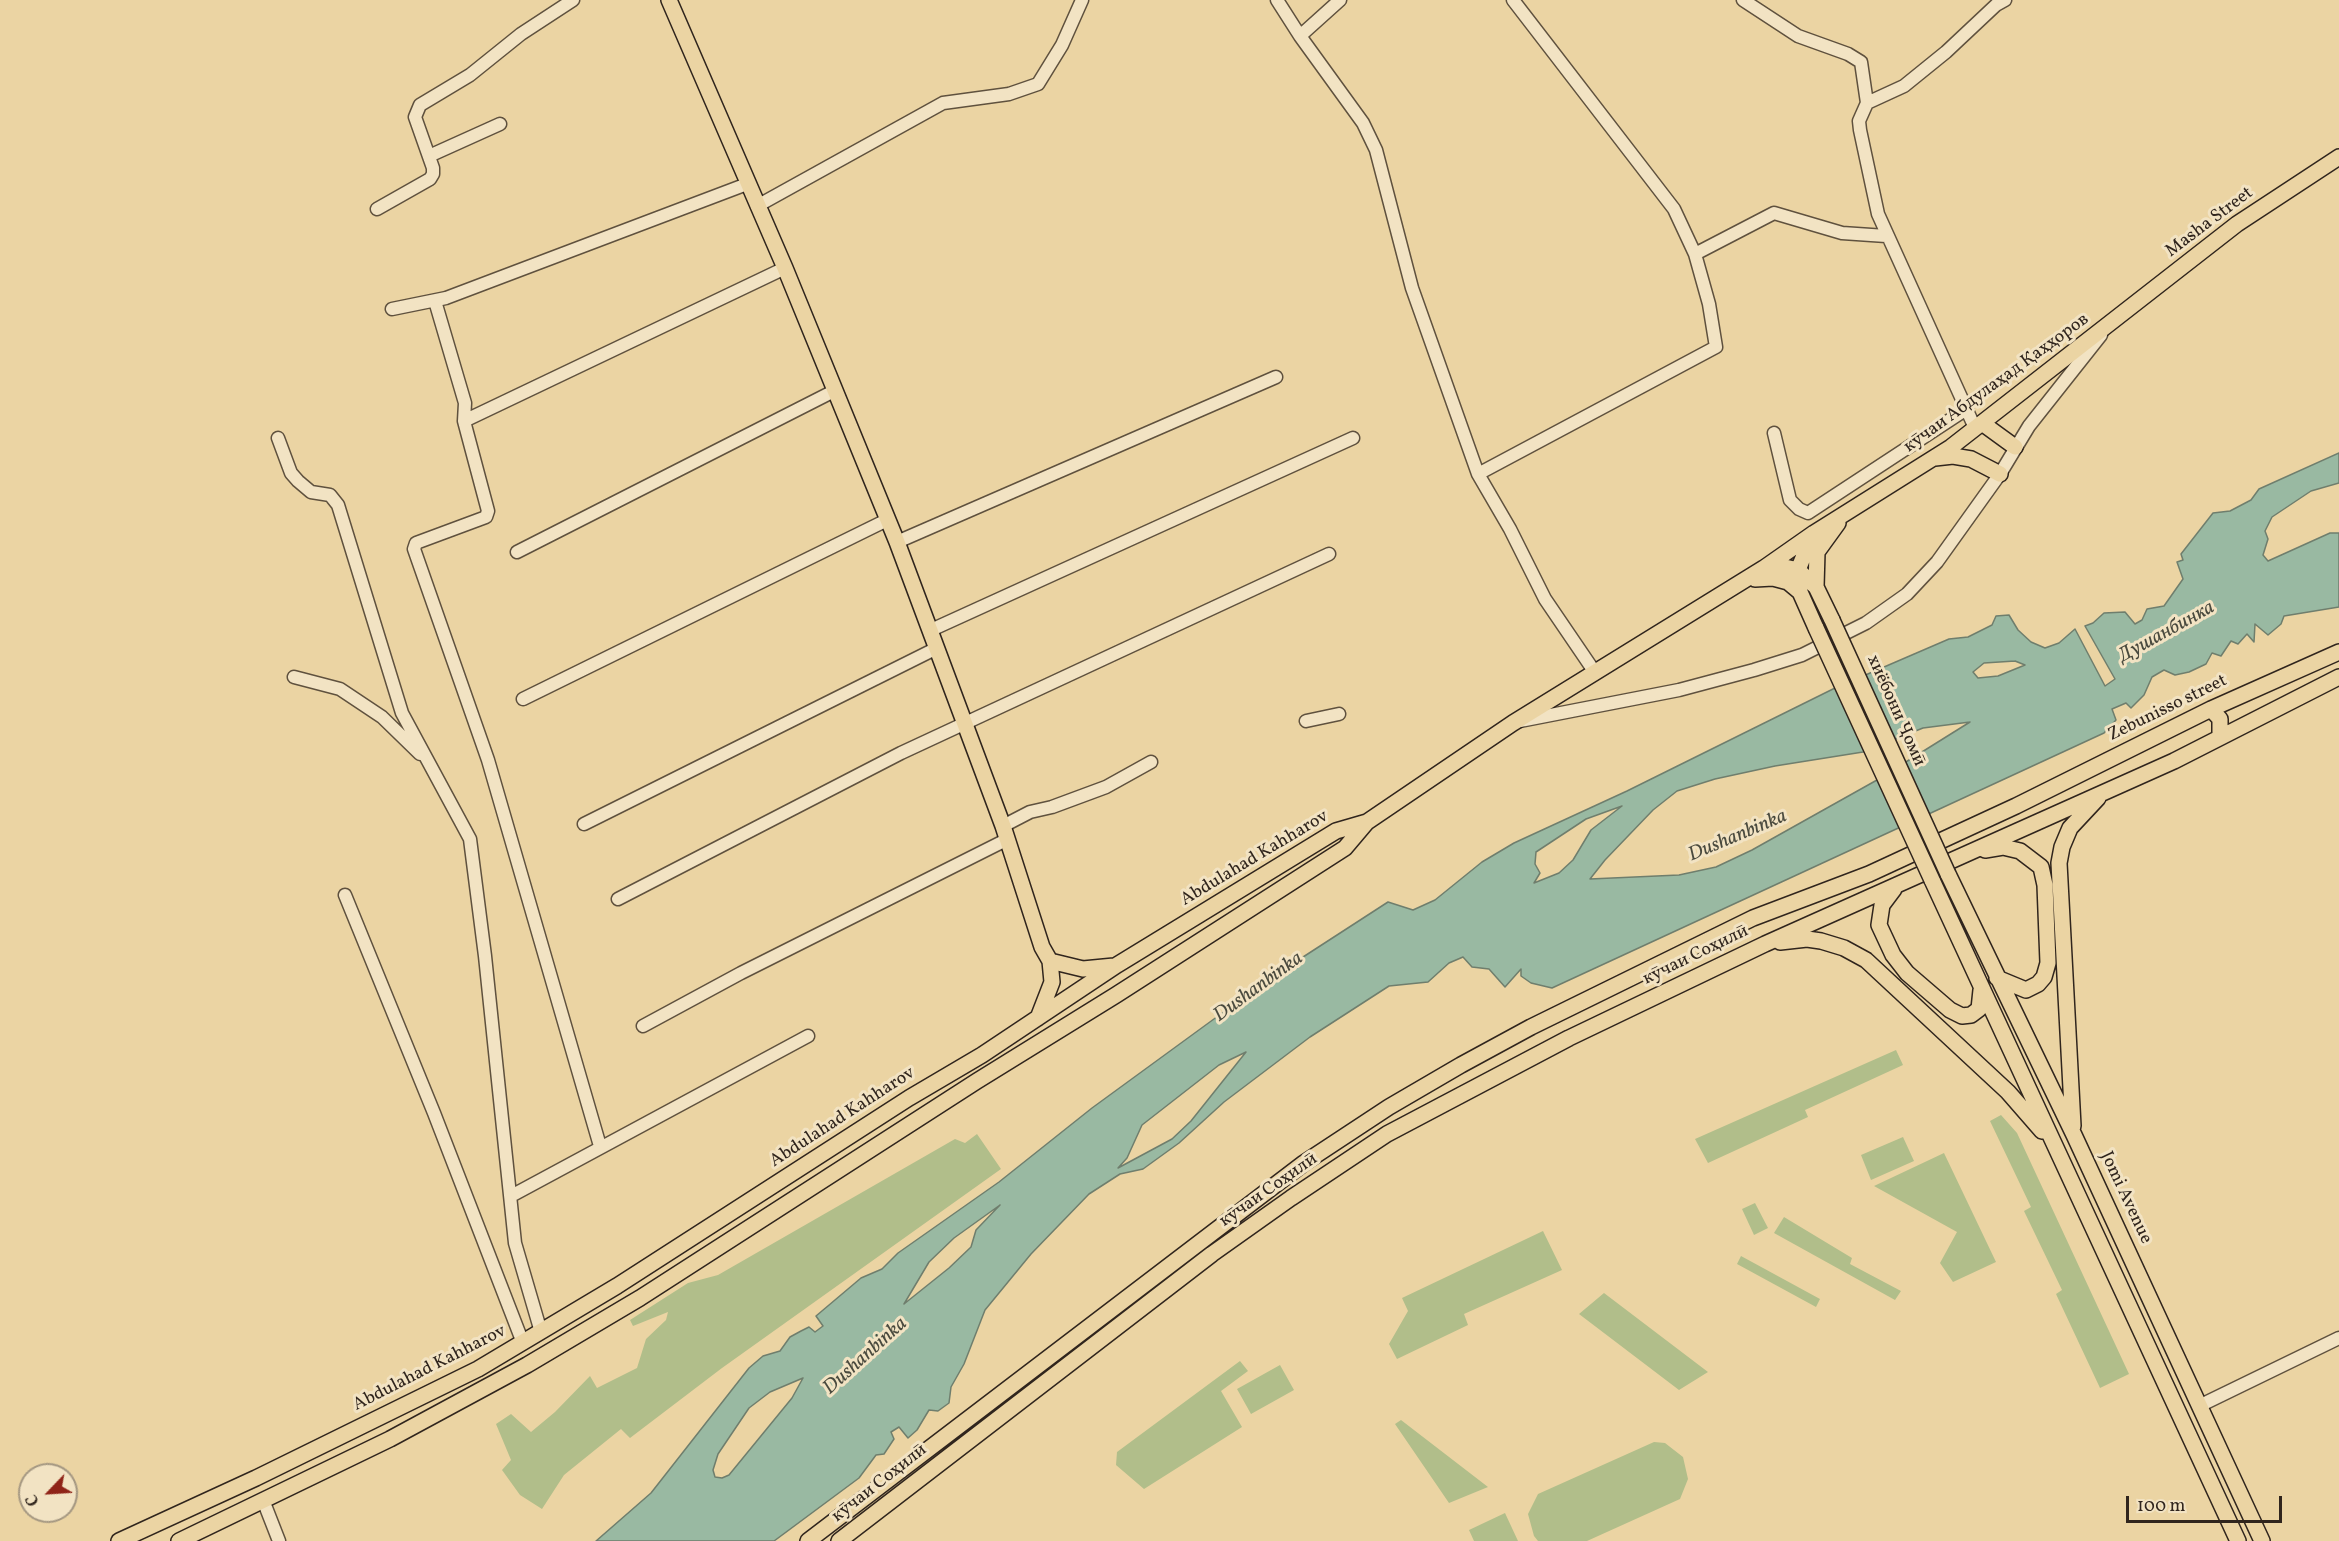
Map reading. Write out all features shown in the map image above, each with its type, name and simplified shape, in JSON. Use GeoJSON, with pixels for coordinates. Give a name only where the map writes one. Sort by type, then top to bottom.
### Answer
{"type":"FeatureCollection","features":[{"type":"Feature","properties":{"kind":"main road"},"geometry":{"type":"LineString","coordinates":[[669,0],[784,268],[897,542],[932,630],[1006,832],[1042,947],[1050,961],[1052,982],[1038,1019]]}},
{"type":"Feature","properties":{"kind":"main road","name":"Masha Street"},"geometry":{"type":"LineString","coordinates":[[2109,326],[2237,224],[2339,157]]}},
{"type":"Feature","properties":{"kind":"main road","name":"кӯчаи Абдулаҳад Қаҳҳоров"},"geometry":{"type":"LineString","coordinates":[[1367,822],[1513,723],[1594,671],[1730,590],[1814,533],[1931,459],[1979,426],[2109,326]]}},
{"type":"Feature","properties":{"kind":"main road"},"geometry":{"type":"LineString","coordinates":[[1979,426],[2015,447]]}},
{"type":"Feature","properties":{"kind":"main road"},"geometry":{"type":"LineString","coordinates":[[1931,459],[1953,456],[1971,459],[2000,474]]}},
{"type":"Feature","properties":{"kind":"main road"},"geometry":{"type":"LineString","coordinates":[[1816,587],[1817,552],[1829,534],[1852,510]]}},
{"type":"Feature","properties":{"kind":"main road","name":"хиёбони Ҷомӣ"},"geometry":{"type":"LineString","coordinates":[[1814,533],[1798,570],[1800,592],[1981,987]]}},
{"type":"Feature","properties":{"kind":"main road"},"geometry":{"type":"LineString","coordinates":[[1764,568],[1785,567],[1798,570]]}},
{"type":"Feature","properties":{"kind":"main road","name":"хиёбони Ҷомӣ"},"geometry":{"type":"LineString","coordinates":[[1798,570],[1816,587],[1948,874]]}},
{"type":"Feature","properties":{"kind":"main road"},"geometry":{"type":"LineString","coordinates":[[1730,590],[1757,578],[1773,578],[1788,582],[1800,592]]}},
{"type":"Feature","properties":{"kind":"main road","name":"Zebunisso street"},"geometry":{"type":"LineString","coordinates":[[808,1541],[1304,1163],[1389,1107],[1556,1015],[1753,918],[1869,874],[2016,806],[2211,709],[2339,652]]}},
{"type":"Feature","properties":{"kind":"main road"},"geometry":{"type":"LineString","coordinates":[[2074,1135],[2059,863],[2062,847],[2070,828],[2108,789],[2174,761],[2339,676]]}},
{"type":"Feature","properties":{"kind":"main road"},"geometry":{"type":"LineString","coordinates":[[2211,709],[2220,719],[2220,736]]}},
{"type":"Feature","properties":{"kind":"main road","name":"кӯчаи Соҳилӣ"},"geometry":{"type":"LineString","coordinates":[[839,1541],[1212,1254],[1387,1134],[1569,1038],[1765,944],[1896,887],[2108,789]]}},
{"type":"Feature","properties":{"kind":"main road","name":"Abdulahad Kahharov"},"geometry":{"type":"LineString","coordinates":[[119,1541],[256,1478],[477,1369],[523,1343],[1038,1019],[1118,965],[1336,831],[1367,822]]}},
{"type":"Feature","properties":{"kind":"main road","name":"Abdulahad Kahharov"},"geometry":{"type":"LineString","coordinates":[[178,1541],[390,1439],[486,1388],[640,1298],[1345,848],[1367,822]]}},
{"type":"Feature","properties":{"kind":"main road"},"geometry":{"type":"LineString","coordinates":[[1973,851],[2003,848],[2020,850],[2041,867],[2045,885],[2048,963],[2044,977],[2026,990],[1996,978]]}},
{"type":"Feature","properties":{"kind":"main road","name":"Jomi Avenue"},"geometry":{"type":"LineString","coordinates":[[1948,874],[1996,978],[2074,1135],[2262,1541]]}},
{"type":"Feature","properties":{"kind":"main road"},"geometry":{"type":"LineString","coordinates":[[1896,887],[1882,905],[1879,925],[1893,955],[1907,974],[1950,1010],[1962,1016],[1971,1015],[1979,1009],[1982,1002],[1981,987]]}},
{"type":"Feature","properties":{"kind":"main road"},"geometry":{"type":"LineString","coordinates":[[1765,944],[1807,939],[1844,948],[1866,960],[2008,1092],[2054,1145]]}},
{"type":"Feature","properties":{"kind":"main road"},"geometry":{"type":"LineString","coordinates":[[1050,961],[1083,969],[1118,965]]}},
{"type":"Feature","properties":{"kind":"main road"},"geometry":{"type":"LineString","coordinates":[[1981,987],[2238,1541]]}},
{"type":"Feature","properties":{"kind":"main road"},"geometry":{"type":"LineString","coordinates":[[1556,1015],[1553,1024],[1555,1031],[1569,1038]]}},
{"type":"Feature","properties":{"kind":"street"},"geometry":{"type":"LineString","coordinates":[[376,208],[430,179],[433,168],[415,117],[420,105],[470,75],[521,34],[573,0]]}},
{"type":"Feature","properties":{"kind":"street"},"geometry":{"type":"LineString","coordinates":[[757,206],[943,103],[1010,94],[1038,84],[1062,45],[1082,0]]}},
{"type":"Feature","properties":{"kind":"street"},"geometry":{"type":"LineString","coordinates":[[1277,0],[1363,123],[1376,150],[1412,288],[1478,474],[1510,529],[1545,599],[1594,671]]}},
{"type":"Feature","properties":{"kind":"street"},"geometry":{"type":"LineString","coordinates":[[1300,36],[1340,0]]}},
{"type":"Feature","properties":{"kind":"street"},"geometry":{"type":"LineString","coordinates":[[1478,474],[1713,351],[1716,347],[1695,254],[1674,209],[1513,0]]}},
{"type":"Feature","properties":{"kind":"street"},"geometry":{"type":"LineString","coordinates":[[1743,0],[1798,36],[1856,57],[1863,69],[1868,103],[1859,121],[1878,214],[1965,410],[1979,426]]}},
{"type":"Feature","properties":{"kind":"street"},"geometry":{"type":"LineString","coordinates":[[1868,103],[1904,86],[1946,52],[1996,4],[2005,0]]}},
{"type":"Feature","properties":{"kind":"street"},"geometry":{"type":"LineString","coordinates":[[429,156],[500,124]]}},
{"type":"Feature","properties":{"kind":"street"},"geometry":{"type":"LineString","coordinates":[[392,309],[435,301],[747,184]]}},
{"type":"Feature","properties":{"kind":"street"},"geometry":{"type":"LineString","coordinates":[[1695,254],[1774,213],[1842,233],[1886,236]]}},
{"type":"Feature","properties":{"kind":"street"},"geometry":{"type":"LineString","coordinates":[[464,421],[784,268]]}},
{"type":"Feature","properties":{"kind":"street"},"geometry":{"type":"LineString","coordinates":[[435,301],[465,402],[464,421],[488,514],[416,543],[414,549],[488,760],[600,1146]]}},
{"type":"Feature","properties":{"kind":"street","name":"кӯчаи Абдулаҳад Қаҳҳоров"},"geometry":{"type":"LineString","coordinates":[[1513,723],[1678,690],[1754,670],[1802,655],[1866,623],[1907,594],[1937,562],[2000,474],[2015,447],[2068,375],[2109,326]]}},
{"type":"Feature","properties":{"kind":"street"},"geometry":{"type":"LineString","coordinates":[[897,542],[1276,377]]}},
{"type":"Feature","properties":{"kind":"street"},"geometry":{"type":"LineString","coordinates":[[517,552],[834,391]]}},
{"type":"Feature","properties":{"kind":"street"},"geometry":{"type":"LineString","coordinates":[[1774,433],[1790,500],[1799,510],[1808,513],[1965,410]]}},
{"type":"Feature","properties":{"kind":"street"},"geometry":{"type":"LineString","coordinates":[[278,438],[291,473],[298,481],[311,492],[330,495],[338,505],[402,713],[470,838],[515,1243],[541,1332]]}},
{"type":"Feature","properties":{"kind":"street"},"geometry":{"type":"LineString","coordinates":[[932,630],[1353,438]]}},
{"type":"Feature","properties":{"kind":"street"},"geometry":{"type":"LineString","coordinates":[[524,699],[887,520]]}},
{"type":"Feature","properties":{"kind":"street"},"geometry":{"type":"LineString","coordinates":[[618,899],[901,753],[1329,554]]}},
{"type":"Feature","properties":{"kind":"street"},"geometry":{"type":"LineString","coordinates":[[584,824],[937,648]]}},
{"type":"Feature","properties":{"kind":"street"},"geometry":{"type":"LineString","coordinates":[[294,677],[340,689],[382,717],[429,763]]}},
{"type":"Feature","properties":{"kind":"street"},"geometry":{"type":"LineString","coordinates":[[1306,721],[1339,714]]}},
{"type":"Feature","properties":{"kind":"street"},"geometry":{"type":"LineString","coordinates":[[643,1026],[1006,832],[1030,812],[1060,805],[1106,787],[1151,762]]}},
{"type":"Feature","properties":{"kind":"street"},"geometry":{"type":"LineString","coordinates":[[345,895],[434,1113],[523,1343]]}},
{"type":"Feature","properties":{"kind":"street"},"geometry":{"type":"LineString","coordinates":[[511,1196],[600,1146],[808,1036]]}},
{"type":"Feature","properties":{"kind":"street"},"geometry":{"type":"LineString","coordinates":[[2199,1406],[2339,1338]]}},
{"type":"Feature","properties":{"kind":"street"},"geometry":{"type":"LineString","coordinates":[[264,1500],[279,1541]]}},
{"type":"Feature","properties":{"kind":"shaded area"},"geometry":{"type":"Polygon","coordinates":[[[1896,1050],[1903,1065],[1805,1110],[1808,1117],[1708,1163],[1695,1139],[1896,1050]]]}},
{"type":"Feature","properties":{"kind":"shaded area"},"geometry":{"type":"Polygon","coordinates":[[[2001,1115],[2017,1133],[2129,1374],[2100,1388],[2056,1294],[2062,1290],[2024,1211],[2031,1207],[1990,1121],[2001,1115]]]}},
{"type":"Feature","properties":{"kind":"shaded area"},"geometry":{"type":"Polygon","coordinates":[[[977,1134],[1001,1169],[722,1368],[630,1438],[621,1429],[564,1475],[542,1509],[520,1495],[502,1470],[511,1460],[496,1424],[511,1414],[531,1432],[555,1412],[590,1376],[597,1388],[637,1368],[646,1339],[666,1320],[668,1312],[633,1326],[630,1320],[688,1283],[718,1275],[955,1139],[965,1143],[977,1134]]]}},
{"type":"Feature","properties":{"kind":"shaded area"},"geometry":{"type":"Polygon","coordinates":[[[1903,1137],[1914,1161],[1871,1180],[1861,1155],[1903,1137]]]}},
{"type":"Feature","properties":{"kind":"shaded area"},"geometry":{"type":"Polygon","coordinates":[[[1944,1153],[1996,1262],[1953,1282],[1940,1263],[1957,1232],[1874,1186],[1944,1153]]]}},
{"type":"Feature","properties":{"kind":"shaded area"},"geometry":{"type":"Polygon","coordinates":[[[1755,1203],[1768,1228],[1754,1235],[1742,1209],[1755,1203]]]}},
{"type":"Feature","properties":{"kind":"shaded area"},"geometry":{"type":"Polygon","coordinates":[[[1784,1217],[1852,1258],[1850,1264],[1901,1291],[1895,1300],[1774,1233],[1784,1217]]]}},
{"type":"Feature","properties":{"kind":"shaded area"},"geometry":{"type":"Polygon","coordinates":[[[1543,1231],[1562,1270],[1464,1314],[1468,1325],[1397,1359],[1389,1344],[1408,1311],[1402,1298],[1543,1231]]]}},
{"type":"Feature","properties":{"kind":"shaded area"},"geometry":{"type":"Polygon","coordinates":[[[1741,1256],[1820,1299],[1816,1307],[1737,1264],[1741,1256]]]}},
{"type":"Feature","properties":{"kind":"shaded area"},"geometry":{"type":"Polygon","coordinates":[[[1604,1293],[1708,1372],[1679,1390],[1579,1314],[1604,1293]]]}},
{"type":"Feature","properties":{"kind":"shaded area"},"geometry":{"type":"Polygon","coordinates":[[[1240,1361],[1248,1371],[1221,1391],[1242,1427],[1144,1489],[1116,1465],[1117,1452],[1240,1361]]]}},
{"type":"Feature","properties":{"kind":"shaded area"},"geometry":{"type":"Polygon","coordinates":[[[1280,1365],[1294,1390],[1251,1414],[1237,1389],[1280,1365]]]}},
{"type":"Feature","properties":{"kind":"shaded area"},"geometry":{"type":"Polygon","coordinates":[[[1401,1420],[1488,1487],[1449,1503],[1395,1424],[1401,1420]]]}},
{"type":"Feature","properties":{"kind":"shaded area"},"geometry":{"type":"Polygon","coordinates":[[[1654,1442],[1665,1443],[1683,1457],[1688,1479],[1680,1499],[1587,1541],[1538,1541],[1534,1536],[1528,1514],[1538,1494],[1654,1442]]]}},
{"type":"Feature","properties":{"kind":"shaded area"},"geometry":{"type":"Polygon","coordinates":[[[1505,1513],[1518,1541],[1474,1541],[1469,1530],[1505,1513]]]}},
{"type":"Feature","properties":{"kind":"water"},"geometry":{"type":"Polygon","coordinates":[[[2339,453],[2339,483],[2311,491],[2272,517],[2265,531],[2268,539],[2263,555],[2268,561],[2330,533],[2339,533],[2339,607],[2284,616],[2281,624],[2268,635],[2255,624],[2254,642],[2247,634],[2238,644],[2231,641],[2221,656],[2212,653],[2206,664],[2189,672],[2175,675],[2164,670],[2152,677],[2144,695],[2131,708],[2126,703],[2112,709],[2116,720],[2104,733],[1552,988],[1531,983],[1521,976],[1521,969],[1505,987],[1489,969],[1472,967],[1463,957],[1449,963],[1428,982],[1389,986],[1310,1037],[1224,1102],[1179,1143],[1143,1169],[1120,1174],[1089,1194],[1031,1254],[985,1310],[964,1364],[951,1387],[949,1403],[938,1411],[929,1410],[917,1430],[908,1438],[899,1427],[891,1432],[894,1439],[884,1454],[876,1455],[859,1478],[774,1541],[596,1541],[651,1493],[749,1368],[763,1356],[780,1351],[790,1337],[809,1327],[815,1332],[823,1326],[816,1316],[861,1278],[882,1269],[898,1253],[999,1182],[1092,1108],[1266,981],[1388,902],[1413,910],[1435,900],[1482,862],[1514,843],[1627,791],[1833,689],[1949,639],[1968,637],[1992,625],[1996,616],[2009,615],[2018,630],[2031,642],[2045,648],[2059,643],[2075,629],[2105,686],[2115,679],[2085,626],[2093,623],[2104,613],[2125,612],[2135,624],[2142,620],[2147,609],[2164,606],[2183,579],[2177,562],[2183,560],[2181,554],[2213,513],[2230,511],[2251,500],[2259,489],[2339,453]],[[2015,661],[1984,663],[1973,672],[1978,678],[1998,676],[2025,665],[2015,661]],[[1970,722],[1923,728],[1863,752],[1775,766],[1715,779],[1677,791],[1653,810],[1590,879],[1679,875],[1716,867],[1752,850],[1877,780],[1970,722]],[[1622,806],[1586,819],[1536,852],[1535,864],[1540,873],[1534,883],[1559,873],[1573,860],[1591,830],[1622,806]],[[1246,1052],[1219,1065],[1142,1125],[1127,1158],[1118,1168],[1172,1139],[1191,1121],[1246,1052]],[[1000,1205],[954,1238],[929,1262],[904,1304],[971,1247],[976,1230],[1000,1205]],[[803,1378],[770,1392],[749,1408],[718,1454],[713,1470],[715,1477],[722,1478],[729,1475],[792,1398],[803,1378]]]}},
{"type":"Feature","properties":{"kind":"water label","name":"Душанбинка"},"geometry":{"type":"Point","coordinates":[2167,633]}},
{"type":"Feature","properties":{"kind":"water label","name":"Dushanbinka"},"geometry":{"type":"Point","coordinates":[1738,837]}},
{"type":"Feature","properties":{"kind":"water label","name":"Dushanbinka"},"geometry":{"type":"Point","coordinates":[1259,988]}},
{"type":"Feature","properties":{"kind":"water label","name":"Dushanbinka"},"geometry":{"type":"Point","coordinates":[866,1357]}}]}
